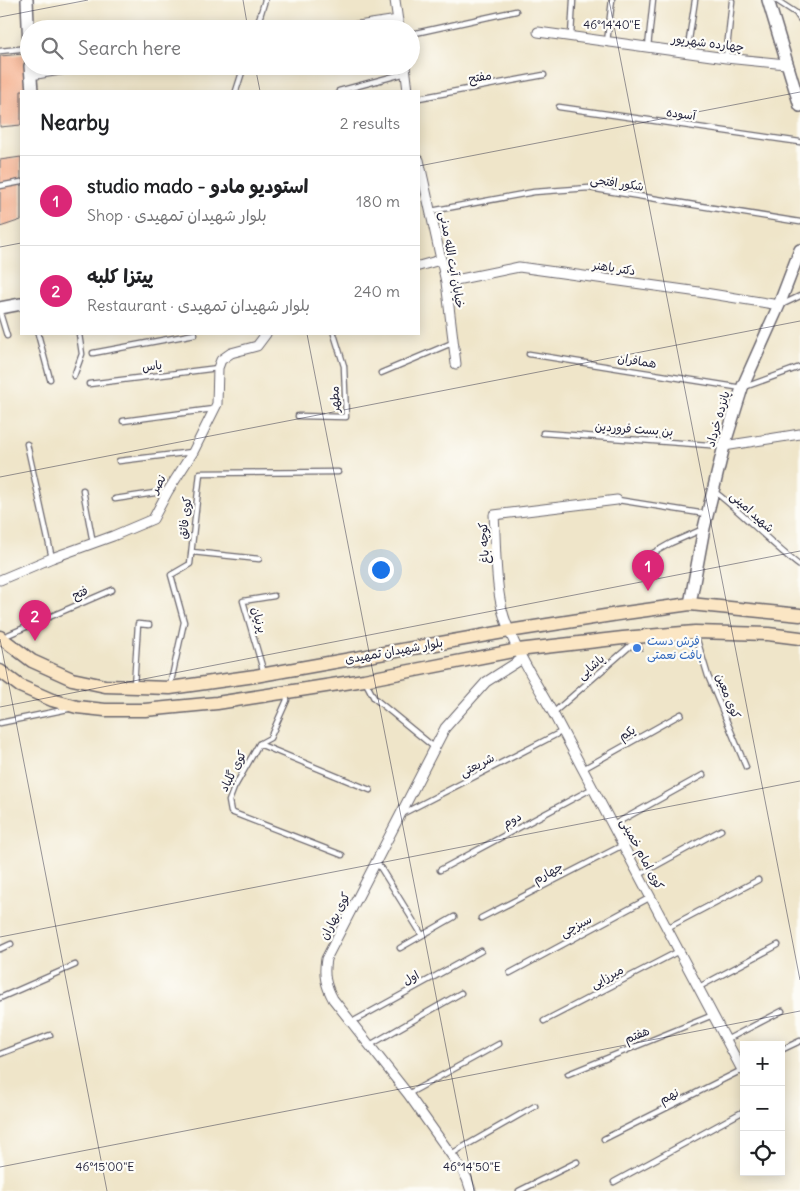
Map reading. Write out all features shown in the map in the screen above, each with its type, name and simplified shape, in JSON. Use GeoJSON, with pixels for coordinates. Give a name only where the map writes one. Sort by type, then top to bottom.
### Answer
{"type":"FeatureCollection","features":[{"type":"Feature","properties":{"kind":"main road","name":"بلوار شهیدان تمهیدی"},"geometry":{"type":"LineString","coordinates":[[0,637],[32,661],[72,679],[105,686],[170,688],[264,674],[509,630],[690,604],[800,615]]}},
{"type":"Feature","properties":{"kind":"main road","name":"بلوار شهیدان تمهیدی"},"geometry":{"type":"LineString","coordinates":[[0,671],[20,686],[52,700],[77,707],[105,710],[145,710],[216,703],[641,636],[695,632],[768,634],[800,638]]}},
{"type":"Feature","properties":{"kind":"street"},"geometry":{"type":"LineString","coordinates":[[27,0],[28,20]]}},
{"type":"Feature","properties":{"kind":"street"},"geometry":{"type":"LineString","coordinates":[[395,0],[398,20]]}},
{"type":"Feature","properties":{"kind":"street"},"geometry":{"type":"LineString","coordinates":[[768,0],[800,106]]}},
{"type":"Feature","properties":{"kind":"street","name":"چهارده شهریور"},"geometry":{"type":"LineString","coordinates":[[538,32],[607,43],[786,64]]}},
{"type":"Feature","properties":{"kind":"street"},"geometry":{"type":"LineString","coordinates":[[30,75],[32,90]]}},
{"type":"Feature","properties":{"kind":"street"},"geometry":{"type":"LineString","coordinates":[[406,75],[408,90]]}},
{"type":"Feature","properties":{"kind":"street","name":"خیابان آیت الله مدنی"},"geometry":{"type":"LineString","coordinates":[[420,164],[446,282],[456,364]]}},
{"type":"Feature","properties":{"kind":"street","name":"پانزده خرداد"},"geometry":{"type":"LineString","coordinates":[[690,604],[704,528],[724,446],[742,388],[779,306],[800,250]]}},
{"type":"Feature","properties":{"kind":"street"},"geometry":{"type":"LineString","coordinates":[[420,266],[440,260]]}},
{"type":"Feature","properties":{"kind":"street","name":"دکتر باهنر"},"geometry":{"type":"LineString","coordinates":[[446,282],[519,267],[699,292],[779,306]]}},
{"type":"Feature","properties":{"kind":"street"},"geometry":{"type":"LineString","coordinates":[[0,308],[20,304]]}},
{"type":"Feature","properties":{"kind":"street"},"geometry":{"type":"LineString","coordinates":[[218,368],[221,360],[231,353],[257,346],[265,335]]}},
{"type":"Feature","properties":{"kind":"street","name":"نصر"},"geometry":{"type":"LineString","coordinates":[[0,580],[153,519],[193,452],[215,409],[217,404],[218,368]]}},
{"type":"Feature","properties":{"kind":"street"},"geometry":{"type":"LineString","coordinates":[[724,446],[800,434]]}},
{"type":"Feature","properties":{"kind":"street","name":"کوچه باغ"},"geometry":{"type":"LineString","coordinates":[[509,630],[500,600],[494,515],[617,500]]}},
{"type":"Feature","properties":{"kind":"street","name":"کوی امام خمینی"},"geometry":{"type":"LineString","coordinates":[[509,630],[520,655],[563,731],[740,1066]]}},
{"type":"Feature","properties":{"kind":"street","name":"کوی بهاران"},"geometry":{"type":"LineString","coordinates":[[471,1191],[468,1179],[451,1154],[408,1094],[351,1023],[327,988],[324,968],[326,959],[445,728],[486,682],[520,655]]}},
{"type":"Feature","properties":{"kind":"lane"},"geometry":{"type":"LineString","coordinates":[[259,20],[265,0]]}},
{"type":"Feature","properties":{"kind":"lane"},"geometry":{"type":"LineString","coordinates":[[571,36],[573,0]]}},
{"type":"Feature","properties":{"kind":"lane"},"geometry":{"type":"LineString","coordinates":[[607,43],[612,0]]}},
{"type":"Feature","properties":{"kind":"lane"},"geometry":{"type":"LineString","coordinates":[[648,47],[653,0]]}},
{"type":"Feature","properties":{"kind":"lane"},"geometry":{"type":"LineString","coordinates":[[687,53],[695,0]]}},
{"type":"Feature","properties":{"kind":"lane"},"geometry":{"type":"LineString","coordinates":[[776,0],[796,13],[800,19]]}},
{"type":"Feature","properties":{"kind":"lane"},"geometry":{"type":"LineString","coordinates":[[726,58],[732,2]]}},
{"type":"Feature","properties":{"kind":"lane"},"geometry":{"type":"LineString","coordinates":[[420,32],[516,11]]}},
{"type":"Feature","properties":{"kind":"lane"},"geometry":{"type":"LineString","coordinates":[[0,51],[20,49]]}},
{"type":"Feature","properties":{"kind":"lane"},"geometry":{"type":"LineString","coordinates":[[236,90],[241,75]]}},
{"type":"Feature","properties":{"kind":"lane"},"geometry":{"type":"LineString","coordinates":[[342,90],[390,75]]}},
{"type":"Feature","properties":{"kind":"lane","name":"مفتح"},"geometry":{"type":"LineString","coordinates":[[420,98],[544,75]]}},
{"type":"Feature","properties":{"kind":"lane","name":"آسوده"},"geometry":{"type":"LineString","coordinates":[[559,107],[800,142]]}},
{"type":"Feature","properties":{"kind":"lane"},"geometry":{"type":"LineString","coordinates":[[0,186],[20,182]]}},
{"type":"Feature","properties":{"kind":"lane","name":"شکور افتحی"},"geometry":{"type":"LineString","coordinates":[[431,211],[534,192],[589,188],[800,222]]}},
{"type":"Feature","properties":{"kind":"lane"},"geometry":{"type":"LineString","coordinates":[[779,306],[800,296]]}},
{"type":"Feature","properties":{"kind":"lane"},"geometry":{"type":"LineString","coordinates":[[0,313],[7,336]]}},
{"type":"Feature","properties":{"kind":"lane"},"geometry":{"type":"LineString","coordinates":[[38,335],[50,379]]}},
{"type":"Feature","properties":{"kind":"lane"},"geometry":{"type":"LineString","coordinates":[[74,376],[82,354],[79,335]]}},
{"type":"Feature","properties":{"kind":"lane"},"geometry":{"type":"LineString","coordinates":[[94,353],[170,336],[182,335]]}},
{"type":"Feature","properties":{"kind":"lane","name":"مطهر"},"geometry":{"type":"LineString","coordinates":[[298,416],[346,417],[344,366],[334,335]]}},
{"type":"Feature","properties":{"kind":"lane"},"geometry":{"type":"LineString","coordinates":[[381,373],[452,343]]}},
{"type":"Feature","properties":{"kind":"lane","name":"همافران"},"geometry":{"type":"LineString","coordinates":[[529,354],[742,388]]}},
{"type":"Feature","properties":{"kind":"lane"},"geometry":{"type":"LineString","coordinates":[[742,388],[800,367]]}},
{"type":"Feature","properties":{"kind":"lane","name":"یاس"},"geometry":{"type":"LineString","coordinates":[[89,384],[218,368]]}},
{"type":"Feature","properties":{"kind":"lane"},"geometry":{"type":"LineString","coordinates":[[123,421],[215,409]]}},
{"type":"Feature","properties":{"kind":"lane","name":"بن بست فروردین"},"geometry":{"type":"LineString","coordinates":[[543,433],[724,446]]}},
{"type":"Feature","properties":{"kind":"lane"},"geometry":{"type":"LineString","coordinates":[[27,444],[52,558]]}},
{"type":"Feature","properties":{"kind":"lane"},"geometry":{"type":"LineString","coordinates":[[119,461],[193,452]]}},
{"type":"Feature","properties":{"kind":"lane","name":"کوی فائق"},"geometry":{"type":"LineString","coordinates":[[170,688],[184,622],[171,575],[190,564],[200,473],[338,472]]}},
{"type":"Feature","properties":{"kind":"lane"},"geometry":{"type":"LineString","coordinates":[[83,490],[93,543]]}},
{"type":"Feature","properties":{"kind":"lane"},"geometry":{"type":"LineString","coordinates":[[116,499],[168,491]]}},
{"type":"Feature","properties":{"kind":"lane","name":"شهید امینی"},"geometry":{"type":"LineString","coordinates":[[714,491],[785,555],[800,566]]}},
{"type":"Feature","properties":{"kind":"lane"},"geometry":{"type":"LineString","coordinates":[[617,500],[708,515]]}},
{"type":"Feature","properties":{"kind":"lane"},"geometry":{"type":"LineString","coordinates":[[639,562],[671,543],[704,528]]}},
{"type":"Feature","properties":{"kind":"lane"},"geometry":{"type":"LineString","coordinates":[[192,552],[259,559]]}},
{"type":"Feature","properties":{"kind":"lane","name":"فتح"},"geometry":{"type":"LineString","coordinates":[[0,637],[112,590]]}},
{"type":"Feature","properties":{"kind":"lane","name":"پرنیان"},"geometry":{"type":"LineString","coordinates":[[264,674],[243,601],[274,596]]}},
{"type":"Feature","properties":{"kind":"lane"},"geometry":{"type":"LineString","coordinates":[[134,688],[138,624],[149,625]]}},
{"type":"Feature","properties":{"kind":"lane","name":"کوی معین"},"geometry":{"type":"LineString","coordinates":[[695,632],[708,676],[746,767]]}},
{"type":"Feature","properties":{"kind":"lane","name":"پاشایی"},"geometry":{"type":"LineString","coordinates":[[553,713],[641,636]]}},
{"type":"Feature","properties":{"kind":"lane"},"geometry":{"type":"LineString","coordinates":[[364,680],[374,698],[435,748]]}},
{"type":"Feature","properties":{"kind":"lane","name":"کوی گلباد"},"geometry":{"type":"LineString","coordinates":[[286,692],[287,700],[270,738],[259,744],[234,788],[229,801],[231,812],[342,854]]}},
{"type":"Feature","properties":{"kind":"lane"},"geometry":{"type":"LineString","coordinates":[[0,723],[77,707]]}},
{"type":"Feature","properties":{"kind":"lane","name":"یکم"},"geometry":{"type":"LineString","coordinates":[[583,769],[681,714]]}},
{"type":"Feature","properties":{"kind":"lane","name":"شریعتی"},"geometry":{"type":"LineString","coordinates":[[399,816],[563,731]]}},
{"type":"Feature","properties":{"kind":"lane"},"geometry":{"type":"LineString","coordinates":[[259,744],[370,790]]}},
{"type":"Feature","properties":{"kind":"lane"},"geometry":{"type":"LineString","coordinates":[[613,825],[703,775]]}},
{"type":"Feature","properties":{"kind":"lane","name":"دوم"},"geometry":{"type":"LineString","coordinates":[[440,870],[593,788]]}},
{"type":"Feature","properties":{"kind":"lane"},"geometry":{"type":"LineString","coordinates":[[639,875],[721,830]]}},
{"type":"Feature","properties":{"kind":"lane","name":"چهارم"},"geometry":{"type":"LineString","coordinates":[[481,918],[623,845]]}},
{"type":"Feature","properties":{"kind":"lane"},"geometry":{"type":"LineString","coordinates":[[376,861],[422,935]]}},
{"type":"Feature","properties":{"kind":"lane"},"geometry":{"type":"LineString","coordinates":[[667,928],[758,880]]}},
{"type":"Feature","properties":{"kind":"lane","name":"سبزچی"},"geometry":{"type":"LineString","coordinates":[[510,973],[651,898]]}},
{"type":"Feature","properties":{"kind":"lane"},"geometry":{"type":"LineString","coordinates":[[400,948],[454,917]]}},
{"type":"Feature","properties":{"kind":"lane"},"geometry":{"type":"LineString","coordinates":[[0,949],[11,944]]}},
{"type":"Feature","properties":{"kind":"lane"},"geometry":{"type":"LineString","coordinates":[[699,987],[778,945]]}},
{"type":"Feature","properties":{"kind":"lane","name":"میرزایی"},"geometry":{"type":"LineString","coordinates":[[544,1021],[679,951]]}},
{"type":"Feature","properties":{"kind":"lane","name":"اول"},"geometry":{"type":"LineString","coordinates":[[351,1023],[482,952]]}},
{"type":"Feature","properties":{"kind":"lane"},"geometry":{"type":"LineString","coordinates":[[0,998],[75,965]]}},
{"type":"Feature","properties":{"kind":"lane"},"geometry":{"type":"LineString","coordinates":[[369,1046],[461,993]]}},
{"type":"Feature","properties":{"kind":"lane"},"geometry":{"type":"LineString","coordinates":[[726,1040],[782,1011]]}},
{"type":"Feature","properties":{"kind":"lane","name":"هفتم"},"geometry":{"type":"LineString","coordinates":[[568,1074],[713,1015]]}},
{"type":"Feature","properties":{"kind":"lane"},"geometry":{"type":"LineString","coordinates":[[0,1054],[50,1035]]}},
{"type":"Feature","properties":{"kind":"lane"},"geometry":{"type":"LineString","coordinates":[[785,1048],[800,1041]]}},
{"type":"Feature","properties":{"kind":"lane"},"geometry":{"type":"LineString","coordinates":[[408,1094],[500,1044]]}},
{"type":"Feature","properties":{"kind":"lane","name":"نهم"},"geometry":{"type":"LineString","coordinates":[[604,1139],[740,1072]]}},
{"type":"Feature","properties":{"kind":"lane"},"geometry":{"type":"LineString","coordinates":[[451,1154],[535,1106]]}},
{"type":"Feature","properties":{"kind":"lane"},"geometry":{"type":"LineString","coordinates":[[614,1182],[740,1113]]}},
{"type":"Feature","properties":{"kind":"lane"},"geometry":{"type":"LineString","coordinates":[[519,1191],[577,1162]]}},
{"type":"Feature","properties":{"kind":"building"},"geometry":{"type":"Polygon","coordinates":[[[20,54],[20,75],[26,75],[27,90],[20,90],[20,125],[0,127],[0,56],[20,54]]]}},
{"type":"Feature","properties":{"kind":"building"},"geometry":{"type":"Polygon","coordinates":[[[20,157],[20,220],[0,227],[0,160],[20,157]]]}},
{"type":"Feature","properties":{"kind":"building","name":"فرش دست بافت نعمتی"},"geometry":{"type":"Polygon","coordinates":[[[641,644],[643,650],[633,651],[631,646],[641,644]]]}},
{"type":"Feature","properties":{"kind":"place","name":"studio mado - استودیو مادو"},"geometry":{"type":"Point","coordinates":[648,591]}},
{"type":"Feature","properties":{"kind":"place","name":"پیتزا کلبه"},"geometry":{"type":"Point","coordinates":[35,641]}},
{"type":"Feature","properties":{"kind":"place","name":"فرش دست بافت نعمتی"},"geometry":{"type":"Point","coordinates":[637,648]}}]}
